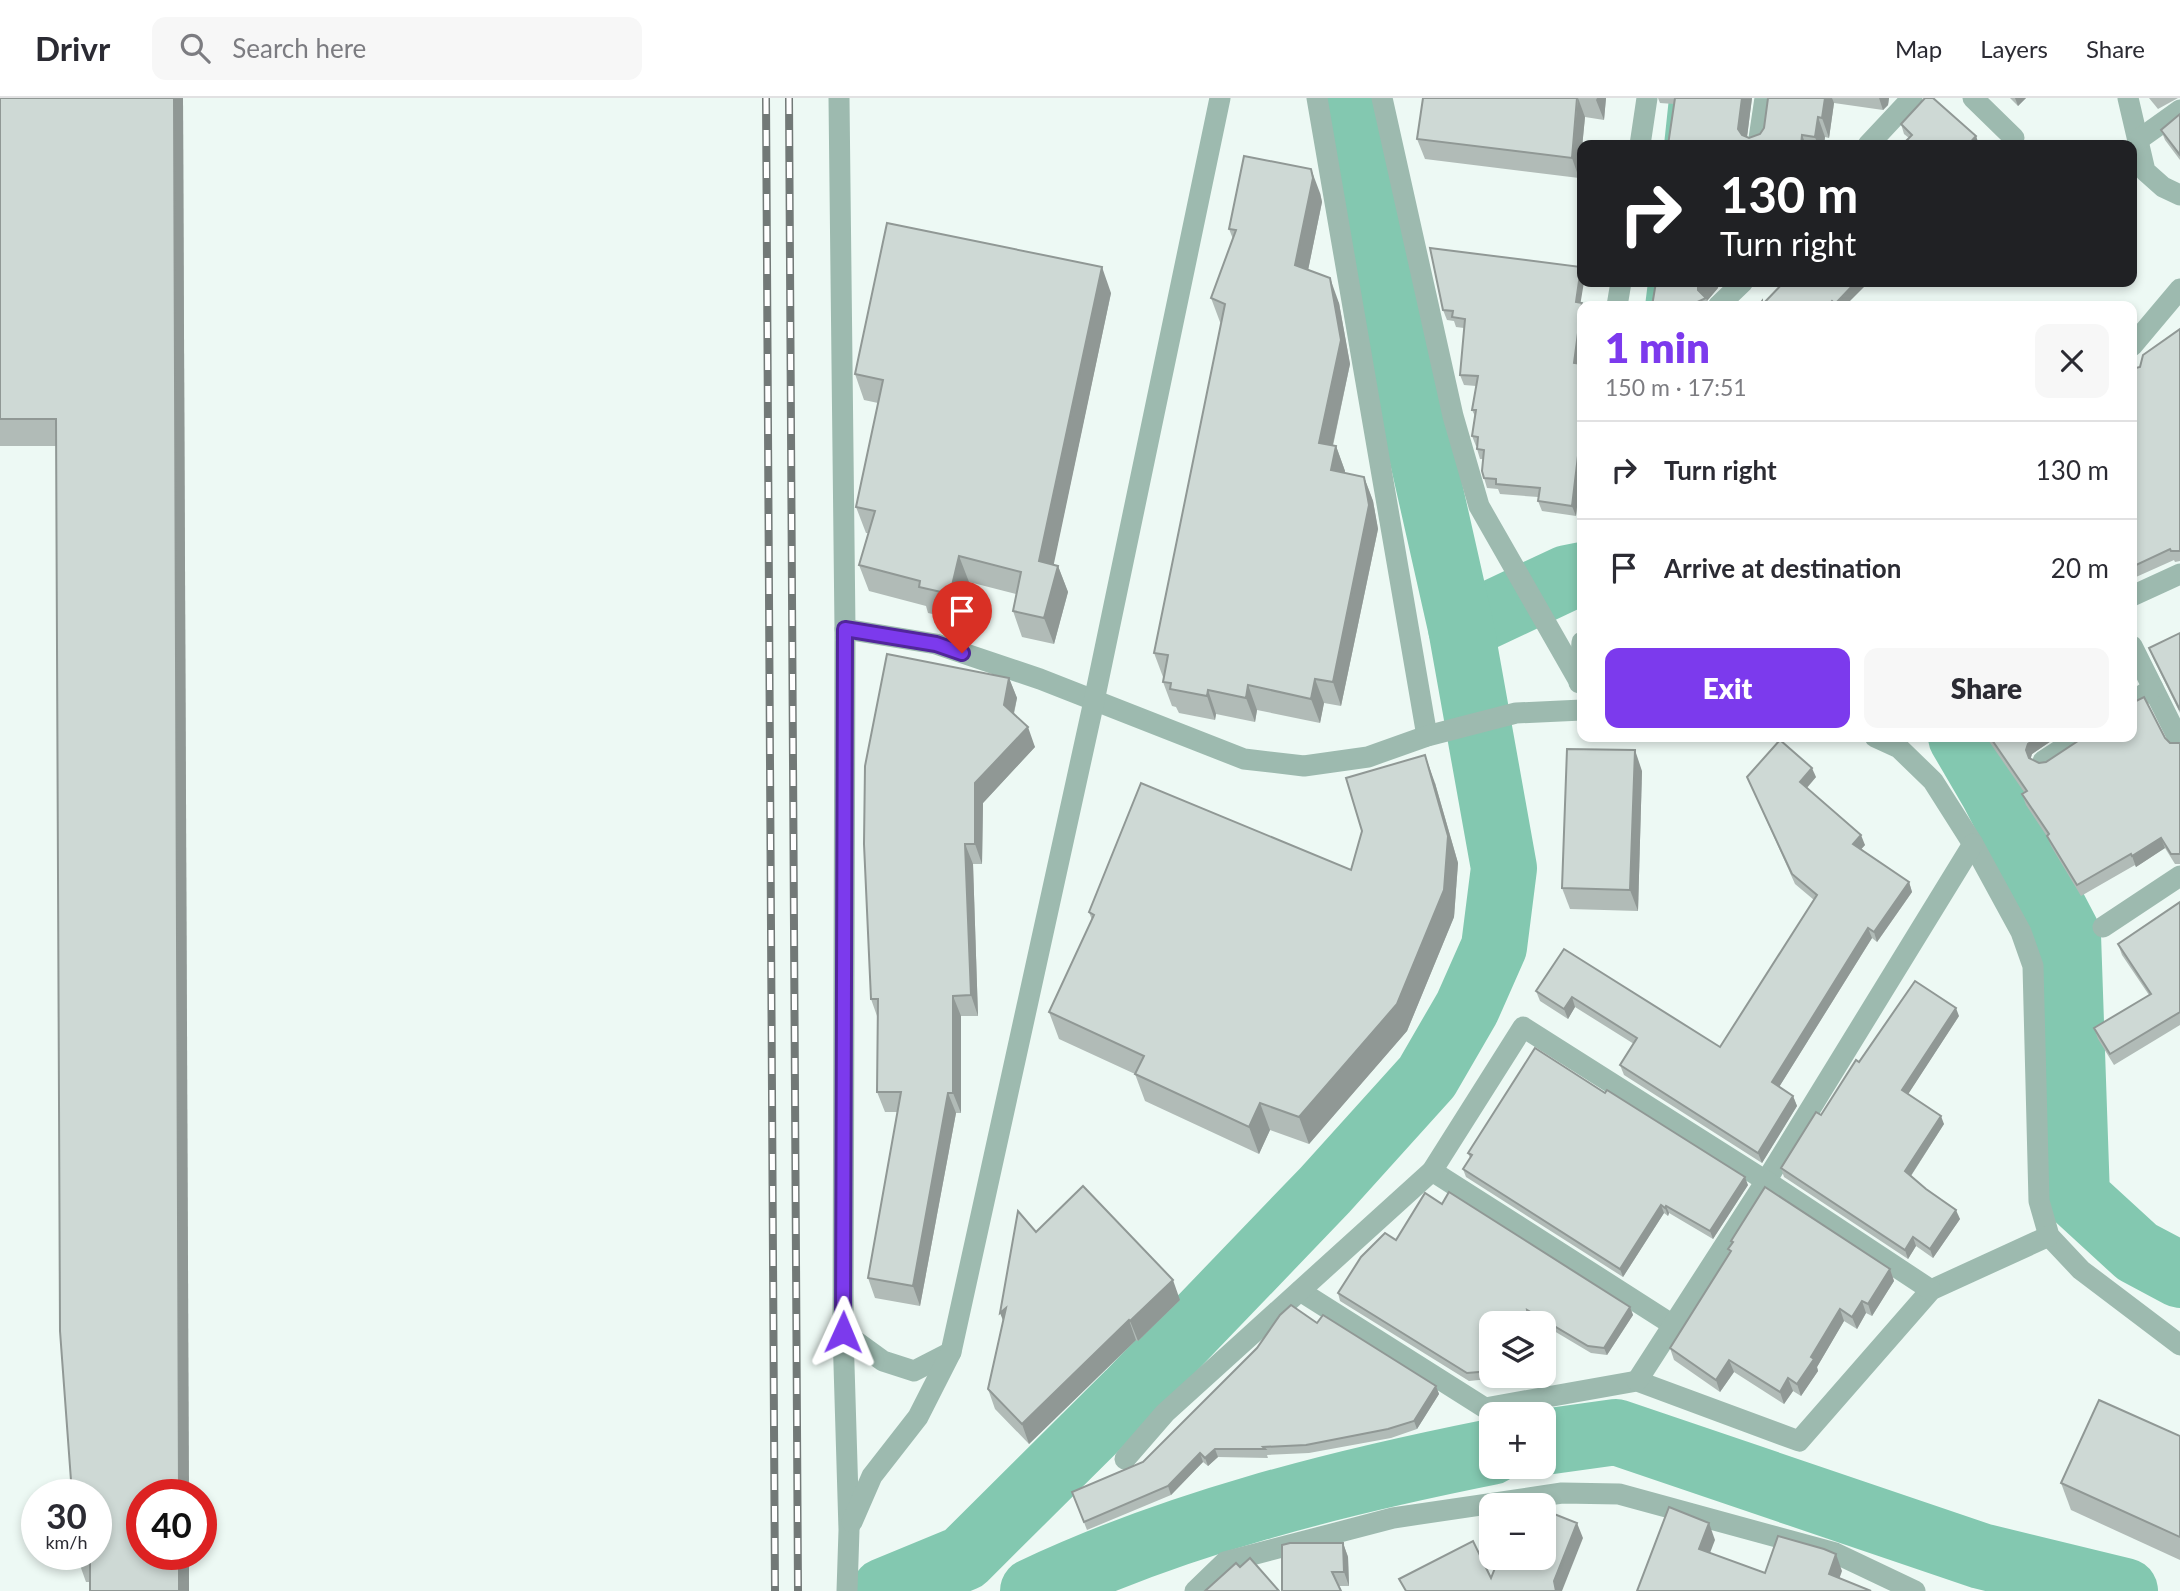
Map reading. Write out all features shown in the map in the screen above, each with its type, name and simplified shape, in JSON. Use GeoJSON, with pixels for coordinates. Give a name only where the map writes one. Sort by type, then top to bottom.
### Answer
{"type":"FeatureCollection","features":[{"type":"Feature","properties":{"kind":"street"},"geometry":{"type":"LineString","coordinates":[[839,98],[845,629],[843,1332],[849,1531],[847,1591]]}},
{"type":"Feature","properties":{"kind":"street"},"geometry":{"type":"LineString","coordinates":[[849,1531],[872,1476],[918,1418],[951,1352],[1094,701],[1220,98]]}},
{"type":"Feature","properties":{"kind":"street"},"geometry":{"type":"LineString","coordinates":[[1317,98],[1437,734]]}},
{"type":"Feature","properties":{"kind":"street"},"geometry":{"type":"LineString","coordinates":[[1382,98],[1453,416],[1479,506],[1577,677]]}},
{"type":"Feature","properties":{"kind":"street"},"geometry":{"type":"LineString","coordinates":[[1641,140],[1647,98]]}},
{"type":"Feature","properties":{"kind":"street"},"geometry":{"type":"LineString","coordinates":[[1759,140],[1765,98]]}},
{"type":"Feature","properties":{"kind":"street"},"geometry":{"type":"LineString","coordinates":[[1873,140],[1912,98]]}},
{"type":"Feature","properties":{"kind":"street"},"geometry":{"type":"LineString","coordinates":[[1973,98],[2014,138]]}},
{"type":"Feature","properties":{"kind":"street"},"geometry":{"type":"LineString","coordinates":[[2128,98],[2145,171],[2163,187],[2180,195]]}},
{"type":"Feature","properties":{"kind":"street"},"geometry":{"type":"LineString","coordinates":[[2138,140],[2180,110]]}},
{"type":"Feature","properties":{"kind":"street"},"geometry":{"type":"LineString","coordinates":[[1723,301],[1737,287]]}},
{"type":"Feature","properties":{"kind":"street"},"geometry":{"type":"LineString","coordinates":[[2137,340],[2180,289]]}},
{"type":"Feature","properties":{"kind":"street"},"geometry":{"type":"LineString","coordinates":[[2137,594],[2180,574]]}},
{"type":"Feature","properties":{"kind":"street"},"geometry":{"type":"LineString","coordinates":[[845,629],[936,644],[1040,679],[1244,759],[1304,766],[1368,757],[1437,734],[1516,713],[1577,709]]}},
{"type":"Feature","properties":{"kind":"street"},"geometry":{"type":"LineString","coordinates":[[2137,656],[2180,742]]}},
{"type":"Feature","properties":{"kind":"street"},"geometry":{"type":"LineString","coordinates":[[2137,699],[2153,688]]}},
{"type":"Feature","properties":{"kind":"street"},"geometry":{"type":"LineString","coordinates":[[1886,742],[1899,748],[1933,781],[1973,844],[2021,932],[2034,966],[2039,1201],[2049,1236],[2081,1270],[2180,1345]]}},
{"type":"Feature","properties":{"kind":"street"},"geometry":{"type":"LineString","coordinates":[[2043,761],[2072,742]]}},
{"type":"Feature","properties":{"kind":"street"},"geometry":{"type":"LineString","coordinates":[[1637,1381],[1766,1181],[1973,844]]}},
{"type":"Feature","properties":{"kind":"street"},"geometry":{"type":"LineString","coordinates":[[2103,927],[2180,876]]}},
{"type":"Feature","properties":{"kind":"street"},"geometry":{"type":"LineString","coordinates":[[1125,1459],[1165,1413],[1432,1171],[1523,1027],[1766,1181],[1931,1290]]}},
{"type":"Feature","properties":{"kind":"street"},"geometry":{"type":"LineString","coordinates":[[1432,1171],[1673,1325]]}},
{"type":"Feature","properties":{"kind":"street"},"geometry":{"type":"LineString","coordinates":[[1300,1291],[1485,1408],[1637,1381],[1799,1441],[1931,1290],[2049,1236]]}},
{"type":"Feature","properties":{"kind":"street"},"geometry":{"type":"LineString","coordinates":[[843,1332],[883,1361],[914,1371],[951,1352]]}},
{"type":"Feature","properties":{"kind":"street"},"geometry":{"type":"LineString","coordinates":[[1195,1591],[1225,1562],[1393,1518],[1562,1493],[1619,1494],[1835,1553],[1915,1591]]}},
{"type":"Feature","properties":{"kind":"building"},"geometry":{"type":"Polygon","coordinates":[[[0,98],[174,98],[179,1479],[126,1479],[126,1570],[179,1570],[179,1591],[90,1591],[90,1570],[112,1570],[112,1479],[71,1479],[60,1331],[56,419],[0,419],[0,98]]]}},
{"type":"Feature","properties":{"kind":"building"},"geometry":{"type":"Polygon","coordinates":[[[1423,98],[1577,98],[1572,158],[1417,139],[1423,98]]]}},
{"type":"Feature","properties":{"kind":"building"},"geometry":{"type":"Polygon","coordinates":[[[1675,98],[1742,98],[1738,129],[1742,135],[1749,138],[1760,134],[1764,128],[1768,98],[1825,98],[1815,137],[1802,135],[1802,140],[1669,140],[1675,98]]]}},
{"type":"Feature","properties":{"kind":"building"},"geometry":{"type":"Polygon","coordinates":[[[1925,98],[1933,98],[1976,136],[1972,140],[1907,140],[1912,135],[1901,124],[1925,98]]]}},
{"type":"Feature","properties":{"kind":"building"},"geometry":{"type":"Polygon","coordinates":[[[2180,114],[2180,155],[2161,130],[2180,114]]]}},
{"type":"Feature","properties":{"kind":"building"},"geometry":{"type":"Polygon","coordinates":[[[1244,156],[1311,169],[1313,178],[1295,265],[1330,278],[1341,340],[1319,443],[1336,446],[1331,470],[1364,477],[1369,505],[1333,682],[1315,679],[1311,699],[1248,685],[1246,698],[1208,690],[1207,696],[1170,689],[1171,683],[1163,682],[1168,655],[1154,653],[1225,304],[1211,298],[1236,230],[1229,229],[1244,156]]]}},
{"type":"Feature","properties":{"kind":"building"},"geometry":{"type":"Polygon","coordinates":[[[887,223],[1102,267],[1039,561],[1058,566],[1044,618],[1013,611],[1021,572],[959,556],[950,594],[919,587],[920,581],[859,565],[875,511],[856,507],[883,380],[855,374],[887,223]]]}},
{"type":"Feature","properties":{"kind":"building"},"geometry":{"type":"Polygon","coordinates":[[[1430,248],[1577,266],[1577,340],[1574,363],[1577,363],[1577,464],[1572,506],[1538,501],[1540,488],[1496,484],[1496,479],[1484,478],[1484,450],[1477,449],[1478,437],[1472,436],[1476,410],[1472,410],[1478,376],[1460,375],[1465,319],[1452,317],[1453,311],[1443,310],[1430,248]]]}},
{"type":"Feature","properties":{"kind":"building"},"geometry":{"type":"Polygon","coordinates":[[[1655,287],[1698,287],[1706,298],[1700,301],[1653,301],[1655,287]]]}},
{"type":"Feature","properties":{"kind":"building"},"geometry":{"type":"Polygon","coordinates":[[[1779,287],[1851,287],[1838,301],[1766,301],[1779,287]]]}},
{"type":"Feature","properties":{"kind":"building"},"geometry":{"type":"Polygon","coordinates":[[[2180,329],[2180,551],[2170,549],[2137,565],[2137,368],[2140,367],[2143,355],[2180,329]]]}},
{"type":"Feature","properties":{"kind":"building"},"geometry":{"type":"Polygon","coordinates":[[[2180,633],[2180,710],[2149,648],[2180,633]]]}},
{"type":"Feature","properties":{"kind":"building"},"geometry":{"type":"Polygon","coordinates":[[[887,654],[1009,678],[1004,705],[1028,727],[975,783],[975,844],[965,844],[971,995],[953,996],[953,1093],[948,1093],[913,1286],[868,1278],[901,1092],[877,1092],[878,999],[871,999],[864,844],[865,766],[887,654]]]}},
{"type":"Feature","properties":{"kind":"building"},"geometry":{"type":"Polygon","coordinates":[[[2144,697],[2165,738],[2170,743],[2180,743],[2180,854],[2171,854],[2161,838],[2077,885],[2047,836],[2049,834],[2022,794],[2027,791],[1993,742],[2031,742],[2026,750],[2029,758],[2039,763],[2046,762],[2076,742],[2137,742],[2137,700],[2144,697]]]}},
{"type":"Feature","properties":{"kind":"building"},"geometry":{"type":"Polygon","coordinates":[[[1778,742],[1782,742],[1812,768],[1800,782],[1861,835],[1853,844],[1909,882],[1874,932],[1868,928],[1772,1082],[1793,1096],[1758,1153],[1620,1065],[1637,1038],[1572,997],[1564,1009],[1536,991],[1564,949],[1720,1047],[1817,895],[1792,874],[1747,777],[1778,742]]]}},
{"type":"Feature","properties":{"kind":"building"},"geometry":{"type":"Polygon","coordinates":[[[1567,749],[1635,750],[1630,890],[1562,888],[1567,749]]]}},
{"type":"Feature","properties":{"kind":"building"},"geometry":{"type":"Polygon","coordinates":[[[1425,755],[1448,836],[1444,890],[1397,1004],[1299,1117],[1260,1103],[1249,1127],[1135,1074],[1144,1056],[1049,1012],[1094,915],[1089,912],[1141,783],[1351,870],[1362,831],[1346,778],[1425,755]]]}},
{"type":"Feature","properties":{"kind":"building"},"geometry":{"type":"Polygon","coordinates":[[[2180,902],[2180,1012],[2110,1054],[2094,1028],[2151,994],[2118,944],[2180,902]]]}},
{"type":"Feature","properties":{"kind":"building"},"geometry":{"type":"Polygon","coordinates":[[[1915,981],[1956,1008],[1902,1090],[1941,1116],[1905,1171],[1956,1210],[1930,1249],[1913,1237],[1905,1250],[1781,1168],[1816,1112],[1821,1115],[1856,1060],[1859,1062],[1915,981]]]}},
{"type":"Feature","properties":{"kind":"building"},"geometry":{"type":"Polygon","coordinates":[[[1535,1048],[1745,1177],[1710,1231],[1661,1205],[1620,1269],[1463,1169],[1472,1155],[1468,1153],[1535,1048]]]}},
{"type":"Feature","properties":{"kind":"building"},"geometry":{"type":"Polygon","coordinates":[[[1083,1186],[1173,1280],[1022,1424],[988,1389],[1006,1308],[1000,1313],[1018,1211],[1036,1232],[1083,1186]]]}},
{"type":"Feature","properties":{"kind":"building"},"geometry":{"type":"Polygon","coordinates":[[[1765,1187],[1890,1269],[1868,1304],[1862,1301],[1852,1317],[1840,1309],[1811,1357],[1814,1359],[1797,1384],[1788,1378],[1780,1392],[1729,1360],[1716,1380],[1670,1348],[1731,1251],[1728,1249],[1733,1242],[1731,1241],[1765,1187]]]}},
{"type":"Feature","properties":{"kind":"building"},"geometry":{"type":"Polygon","coordinates":[[[1449,1192],[1630,1307],[1604,1348],[1588,1346],[1556,1327],[1556,1311],[1479,1311],[1479,1372],[1467,1373],[1338,1293],[1361,1257],[1385,1233],[1396,1240],[1425,1193],[1442,1204],[1449,1192]]]}},
{"type":"Feature","properties":{"kind":"building"},"geometry":{"type":"Polygon","coordinates":[[[1291,1305],[1317,1323],[1323,1315],[1436,1386],[1414,1421],[1388,1429],[1306,1445],[1263,1447],[1265,1449],[1215,1449],[1205,1458],[1200,1453],[1168,1486],[1084,1522],[1072,1492],[1143,1462],[1257,1348],[1280,1315],[1291,1305]]]}},
{"type":"Feature","properties":{"kind":"building"},"geometry":{"type":"Polygon","coordinates":[[[2099,1400],[2180,1436],[2180,1537],[2061,1483],[2099,1400]]]}},
{"type":"Feature","properties":{"kind":"building"},"geometry":{"type":"Polygon","coordinates":[[[1669,1507],[1709,1523],[1699,1549],[1765,1573],[1778,1536],[1836,1554],[1829,1574],[1871,1591],[1637,1591],[1669,1507]]]}},
{"type":"Feature","properties":{"kind":"building"},"geometry":{"type":"Polygon","coordinates":[[[1556,1515],[1577,1523],[1554,1581],[1556,1591],[1406,1591],[1399,1579],[1473,1541],[1479,1553],[1479,1570],[1487,1570],[1491,1578],[1494,1570],[1556,1570],[1556,1515]]]}},
{"type":"Feature","properties":{"kind":"building"},"geometry":{"type":"Polygon","coordinates":[[[1343,1543],[1344,1572],[1332,1572],[1341,1591],[1282,1591],[1282,1545],[1343,1543]]]}},
{"type":"Feature","properties":{"kind":"building"},"geometry":{"type":"Polygon","coordinates":[[[1250,1558],[1279,1591],[1205,1591],[1236,1563],[1240,1567],[1250,1558]]]}},
{"type":"Feature","properties":{"kind":"waterway"},"geometry":{"type":"LineString","coordinates":[[884,1591],[964,1558],[1129,1394],[1325,1190],[1427,1077],[1467,1008],[1494,947],[1504,868],[1461,628],[1396,340],[1350,98]]}},
{"type":"Feature","properties":{"kind":"waterway"},"geometry":{"type":"LineString","coordinates":[[1670,140],[1674,98]]}},
{"type":"Feature","properties":{"kind":"waterway"},"geometry":{"type":"LineString","coordinates":[[1651,301],[1652,287]]}},
{"type":"Feature","properties":{"kind":"waterway"},"geometry":{"type":"LineString","coordinates":[[1461,628],[1567,578],[1577,576]]}},
{"type":"Feature","properties":{"kind":"waterway"},"geometry":{"type":"LineString","coordinates":[[1964,742],[2068,935],[2077,1197],[2137,1252],[2180,1275]]}},
{"type":"Feature","properties":{"kind":"waterway"},"geometry":{"type":"LineString","coordinates":[[1556,1440],[1616,1432],[1981,1556],[2125,1591]]}},
{"type":"Feature","properties":{"kind":"waterway"},"geometry":{"type":"LineString","coordinates":[[1033,1591],[1088,1567],[1200,1525],[1374,1477],[1479,1455]]}},
{"type":"Feature","properties":{"kind":"railway"},"geometry":{"type":"LineString","coordinates":[[766,98],[775,1591]]}},
{"type":"Feature","properties":{"kind":"railway"},"geometry":{"type":"LineString","coordinates":[[789,98],[798,1591]]}},
{"type":"Feature","properties":{"kind":"route"},"geometry":{"type":"LineString","coordinates":[[843,1332],[845,629],[936,644],[962,653]]}}]}
